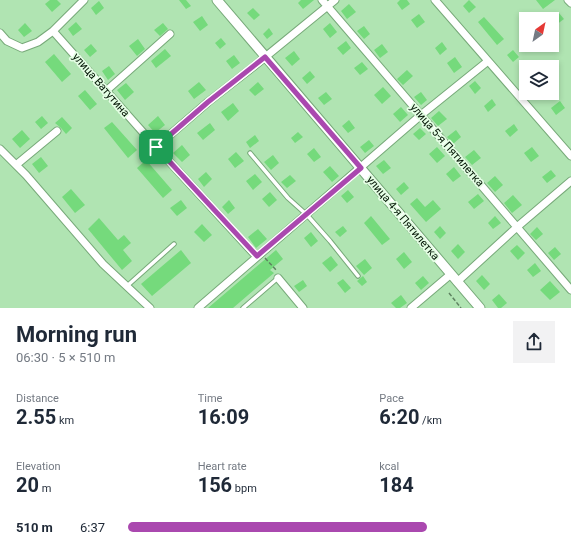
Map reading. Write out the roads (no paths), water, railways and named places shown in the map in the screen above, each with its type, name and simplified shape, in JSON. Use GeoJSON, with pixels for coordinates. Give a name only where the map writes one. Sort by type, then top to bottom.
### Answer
{"type":"FeatureCollection","features":[{"type":"Feature","properties":{"kind":"street"},"geometry":{"type":"LineString","coordinates":[[0,33],[7,41],[22,48],[38,42],[53,31],[84,0]]}},
{"type":"Feature","properties":{"kind":"street","name":"улица 4-я Пятилетка"},"geometry":{"type":"LineString","coordinates":[[217,0],[480,308]]}},
{"type":"Feature","properties":{"kind":"street","name":"улица 5-я Пятилетка"},"geometry":{"type":"LineString","coordinates":[[322,0],[571,290]]}},
{"type":"Feature","properties":{"kind":"street"},"geometry":{"type":"LineString","coordinates":[[156,147],[208,102],[335,0]]}},
{"type":"Feature","properties":{"kind":"street"},"geometry":{"type":"LineString","coordinates":[[435,0],[571,156]]}},
{"type":"Feature","properties":{"kind":"street"},"geometry":{"type":"LineString","coordinates":[[568,0],[571,3]]}},
{"type":"Feature","properties":{"kind":"street","name":"улица Ватутина"},"geometry":{"type":"LineString","coordinates":[[53,31],[156,147],[259,255]]}},
{"type":"Feature","properties":{"kind":"street"},"geometry":{"type":"LineString","coordinates":[[106,91],[170,34]]}},
{"type":"Feature","properties":{"kind":"street"},"geometry":{"type":"LineString","coordinates":[[198,308],[421,115],[488,61]]}},
{"type":"Feature","properties":{"kind":"street"},"geometry":{"type":"LineString","coordinates":[[16,165],[57,131]]}},
{"type":"Feature","properties":{"kind":"street"},"geometry":{"type":"LineString","coordinates":[[0,149],[16,165],[103,264],[150,308]]}},
{"type":"Feature","properties":{"kind":"street"},"geometry":{"type":"LineString","coordinates":[[457,282],[517,227],[571,181]]}},
{"type":"Feature","properties":{"kind":"street"},"geometry":{"type":"LineString","coordinates":[[411,308],[451,274]]}},
{"type":"Feature","properties":{"kind":"street"},"geometry":{"type":"LineString","coordinates":[[278,278],[303,308]]}},
{"type":"Feature","properties":{"kind":"lane"},"geometry":{"type":"LineString","coordinates":[[250,153],[288,198],[307,215],[330,241],[358,276]]}},
{"type":"Feature","properties":{"kind":"lane"},"geometry":{"type":"LineString","coordinates":[[127,286],[174,244]]}},
{"type":"Feature","properties":{"kind":"lane"},"geometry":{"type":"LineString","coordinates":[[243,308],[278,278]]}}]}
